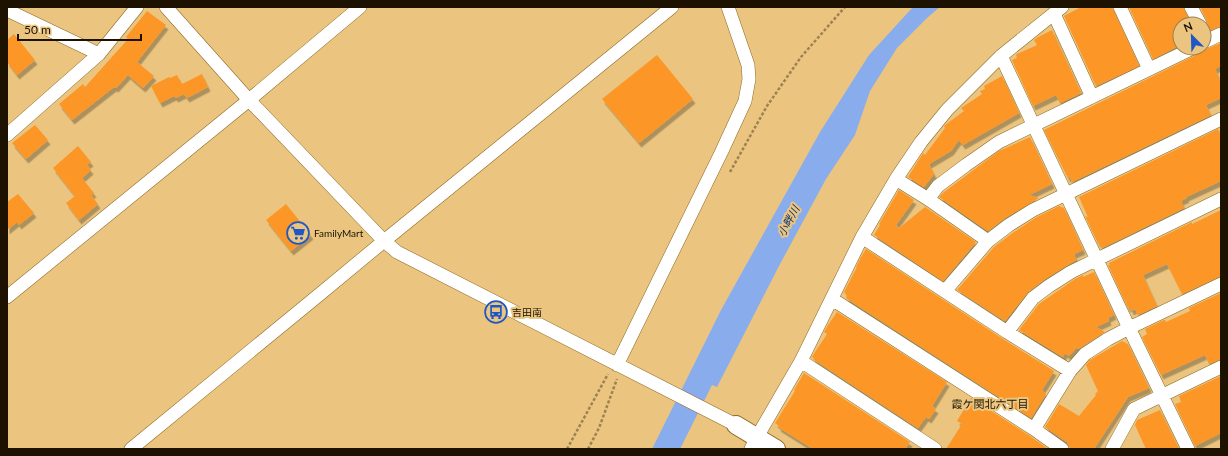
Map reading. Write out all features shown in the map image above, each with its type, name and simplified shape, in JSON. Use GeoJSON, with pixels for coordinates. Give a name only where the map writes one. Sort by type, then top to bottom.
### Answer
{"type":"FeatureCollection","features":[{"type":"Feature","properties":{"kind":"street"},"geometry":{"type":"LineString","coordinates":[[7,135],[99,54],[138,7]]}},
{"type":"Feature","properties":{"kind":"street"},"geometry":{"type":"LineString","coordinates":[[166,7],[249,100],[384,241],[397,252],[736,425],[754,443],[776,449]]}},
{"type":"Feature","properties":{"kind":"street"},"geometry":{"type":"LineString","coordinates":[[7,297],[249,100],[360,7]]}},
{"type":"Feature","properties":{"kind":"street"},"geometry":{"type":"LineString","coordinates":[[131,449],[672,7]]}},
{"type":"Feature","properties":{"kind":"street"},"geometry":{"type":"LineString","coordinates":[[620,366],[745,101],[749,80],[748,65],[728,7]]}},
{"type":"Feature","properties":{"kind":"street"},"geometry":{"type":"LineString","coordinates":[[1120,7],[1149,69]]}},
{"type":"Feature","properties":{"kind":"street"},"geometry":{"type":"LineString","coordinates":[[1191,7],[1196,16]]}},
{"type":"Feature","properties":{"kind":"street"},"geometry":{"type":"LineString","coordinates":[[7,10],[99,54]]}},
{"type":"Feature","properties":{"kind":"street"},"geometry":{"type":"LineString","coordinates":[[754,443],[801,361],[862,237],[896,179],[921,142],[947,110],[1001,56],[1058,10],[1092,97]]}},
{"type":"Feature","properties":{"kind":"street"},"geometry":{"type":"LineString","coordinates":[[1001,56],[1129,328],[1188,449]]}},
{"type":"Feature","properties":{"kind":"street"},"geometry":{"type":"LineString","coordinates":[[928,199],[938,186],[999,142],[1176,56]]}},
{"type":"Feature","properties":{"kind":"street"},"geometry":{"type":"LineString","coordinates":[[945,291],[988,241],[1009,225],[1033,210],[1221,119]]}},
{"type":"Feature","properties":{"kind":"street"},"geometry":{"type":"LineString","coordinates":[[896,179],[928,199],[988,241]]}},
{"type":"Feature","properties":{"kind":"street"},"geometry":{"type":"LineString","coordinates":[[1007,332],[1033,298],[1071,272],[1221,199]]}},
{"type":"Feature","properties":{"kind":"street"},"geometry":{"type":"LineString","coordinates":[[862,237],[1007,332],[1070,371]]}},
{"type":"Feature","properties":{"kind":"street"},"geometry":{"type":"LineString","coordinates":[[1034,429],[1070,371],[1085,354],[1108,339],[1129,328],[1221,284]]}},
{"type":"Feature","properties":{"kind":"street"},"geometry":{"type":"LineString","coordinates":[[832,299],[1034,429],[1062,449]]}},
{"type":"Feature","properties":{"kind":"street"},"geometry":{"type":"LineString","coordinates":[[801,361],[935,449]]}},
{"type":"Feature","properties":{"kind":"street"},"geometry":{"type":"LineString","coordinates":[[1112,449],[1134,409],[1221,367]]}},
{"type":"Feature","properties":{"kind":"path"},"geometry":{"type":"LineString","coordinates":[[729,172],[767,106],[801,57],[845,7]]}},
{"type":"Feature","properties":{"kind":"path"},"geometry":{"type":"LineString","coordinates":[[567,449],[620,366]]}},
{"type":"Feature","properties":{"kind":"path"},"geometry":{"type":"LineString","coordinates":[[588,449],[599,428],[620,366]]}},
{"type":"Feature","properties":{"kind":"water","name":"小畔川"},"geometry":{"type":"Polygon","coordinates":[[[913,7],[940,7],[897,48],[870,91],[855,135],[826,179],[779,266],[717,387],[712,385],[680,449],[652,449],[721,310],[820,132],[869,55],[913,7]]]}},
{"type":"Feature","properties":{"kind":"building"},"geometry":{"type":"Polygon","coordinates":[[[1081,7],[1112,7],[1139,66],[1096,86],[1064,16],[1081,7]]]}},
{"type":"Feature","properties":{"kind":"building"},"geometry":{"type":"Polygon","coordinates":[[[1129,7],[1183,7],[1187,16],[1172,16],[1172,49],[1153,59],[1129,7]]]}},
{"type":"Feature","properties":{"kind":"building"},"geometry":{"type":"Polygon","coordinates":[[[1200,7],[1221,7],[1221,26],[1212,30],[1212,16],[1204,16],[1200,7]]]}},
{"type":"Feature","properties":{"kind":"building"},"geometry":{"type":"Polygon","coordinates":[[[147,11],[166,25],[137,62],[154,76],[143,88],[128,75],[116,88],[114,87],[72,120],[59,104],[83,84],[85,87],[128,39],[126,37],[147,11]]]}},
{"type":"Feature","properties":{"kind":"building"},"geometry":{"type":"Polygon","coordinates":[[[1052,30],[1081,93],[1060,103],[1056,95],[1033,106],[1012,60],[1017,58],[1017,54],[1037,45],[1034,40],[1052,30]]]}},
{"type":"Feature","properties":{"kind":"building"},"geometry":{"type":"Polygon","coordinates":[[[14,34],[35,60],[17,75],[7,62],[7,40],[14,34]]]}},
{"type":"Feature","properties":{"kind":"building"},"geometry":{"type":"Polygon","coordinates":[[[1221,43],[1221,66],[1215,69],[1221,83],[1221,98],[1206,105],[1211,115],[1072,182],[1070,177],[1068,178],[1044,130],[1194,56],[1212,56],[1212,47],[1221,43]]]}},
{"type":"Feature","properties":{"kind":"building"},"geometry":{"type":"Polygon","coordinates":[[[657,55],[693,99],[639,143],[602,99],[657,55]]]}},
{"type":"Feature","properties":{"kind":"building"},"geometry":{"type":"Polygon","coordinates":[[[202,74],[208,87],[187,98],[184,94],[176,98],[174,96],[160,103],[151,86],[169,77],[170,78],[177,75],[182,84],[202,74]]]}},
{"type":"Feature","properties":{"kind":"building"},"geometry":{"type":"Polygon","coordinates":[[[1002,76],[1019,113],[963,145],[959,140],[951,151],[929,164],[934,174],[924,187],[908,177],[923,153],[925,155],[945,128],[944,126],[964,111],[961,108],[982,94],[980,91],[985,89],[984,86],[1002,76]]]}},
{"type":"Feature","properties":{"kind":"building"},"geometry":{"type":"Polygon","coordinates":[[[35,125],[48,140],[26,159],[12,143],[35,125]]]}},
{"type":"Feature","properties":{"kind":"building"},"geometry":{"type":"Polygon","coordinates":[[[1218,129],[1221,135],[1221,181],[1186,197],[1187,198],[1181,201],[1184,208],[1102,248],[1085,216],[1088,217],[1079,197],[1218,129]]]}},
{"type":"Feature","properties":{"kind":"building"},"geometry":{"type":"Polygon","coordinates":[[[1030,137],[1052,184],[1029,195],[1039,198],[1005,218],[988,231],[939,197],[999,151],[1030,137]]]}},
{"type":"Feature","properties":{"kind":"building"},"geometry":{"type":"Polygon","coordinates":[[[78,146],[91,162],[87,165],[91,170],[82,178],[94,193],[91,195],[98,204],[79,220],[66,203],[75,196],[53,168],[78,146]]]}},
{"type":"Feature","properties":{"kind":"building"},"geometry":{"type":"Polygon","coordinates":[[[899,190],[914,200],[896,225],[899,228],[925,207],[976,242],[943,281],[874,235],[899,190]]]}},
{"type":"Feature","properties":{"kind":"building"},"geometry":{"type":"Polygon","coordinates":[[[18,194],[34,213],[19,225],[17,222],[7,230],[7,202],[18,194]]]}},
{"type":"Feature","properties":{"kind":"building"},"geometry":{"type":"Polygon","coordinates":[[[286,204],[311,235],[291,251],[266,220],[286,204]]]}},
{"type":"Feature","properties":{"kind":"building"},"geometry":{"type":"Polygon","coordinates":[[[1059,206],[1064,208],[1083,250],[1074,254],[1076,260],[1045,279],[1028,292],[1005,321],[957,290],[994,247],[1037,217],[1059,206]]]}},
{"type":"Feature","properties":{"kind":"building"},"geometry":{"type":"Polygon","coordinates":[[[1221,210],[1221,276],[1182,294],[1167,264],[1143,275],[1157,306],[1138,315],[1135,309],[1131,311],[1130,307],[1128,308],[1108,265],[1110,265],[1109,263],[1192,222],[1192,224],[1221,210]]]}},
{"type":"Feature","properties":{"kind":"building"},"geometry":{"type":"Polygon","coordinates":[[[866,249],[1054,371],[1042,390],[1046,394],[1031,418],[846,298],[847,296],[844,292],[866,249]]]}},
{"type":"Feature","properties":{"kind":"building"},"geometry":{"type":"Polygon","coordinates":[[[1094,272],[1114,315],[1108,318],[1109,321],[1096,327],[1105,332],[1078,349],[1077,347],[1069,356],[1065,353],[1063,357],[1019,330],[1039,304],[1075,279],[1094,272]]]}},
{"type":"Feature","properties":{"kind":"building"},"geometry":{"type":"Polygon","coordinates":[[[1221,293],[1221,359],[1209,364],[1205,355],[1161,375],[1142,337],[1147,334],[1145,329],[1164,320],[1166,322],[1190,311],[1189,308],[1221,293]]]}},
{"type":"Feature","properties":{"kind":"building"},"geometry":{"type":"Polygon","coordinates":[[[837,312],[947,382],[932,406],[936,409],[929,419],[926,417],[918,428],[813,359],[814,358],[812,357],[827,334],[824,332],[837,312]]]}},
{"type":"Feature","properties":{"kind":"building"},"geometry":{"type":"Polygon","coordinates":[[[1122,341],[1128,344],[1149,388],[1128,397],[1094,449],[1070,449],[1067,442],[1045,427],[1059,404],[1079,416],[1098,391],[1086,365],[1090,360],[1122,341]]]}},
{"type":"Feature","properties":{"kind":"building"},"geometry":{"type":"Polygon","coordinates":[[[804,373],[910,442],[905,449],[813,449],[778,427],[779,426],[775,423],[795,391],[794,390],[804,373]]]}},
{"type":"Feature","properties":{"kind":"building"},"geometry":{"type":"Polygon","coordinates":[[[1221,376],[1221,433],[1195,446],[1175,404],[1181,402],[1179,396],[1221,376]]]}},
{"type":"Feature","properties":{"kind":"building"},"geometry":{"type":"Polygon","coordinates":[[[971,398],[1048,449],[946,449],[962,424],[957,421],[971,398]]]}},
{"type":"Feature","properties":{"kind":"building"},"geometry":{"type":"Polygon","coordinates":[[[1160,410],[1179,449],[1146,449],[1135,425],[1137,420],[1160,410]]]}},
{"type":"Feature","properties":{"kind":"place","name":"FamilyMart"},"geometry":{"type":"Point","coordinates":[298,233]}},
{"type":"Feature","properties":{"kind":"place","name":"吉田南"},"geometry":{"type":"Point","coordinates":[496,312]}},
{"type":"Feature","properties":{"kind":"district","name":"霞ケ関北六丁目"},"geometry":{"type":"Point","coordinates":[990,403]}}]}
